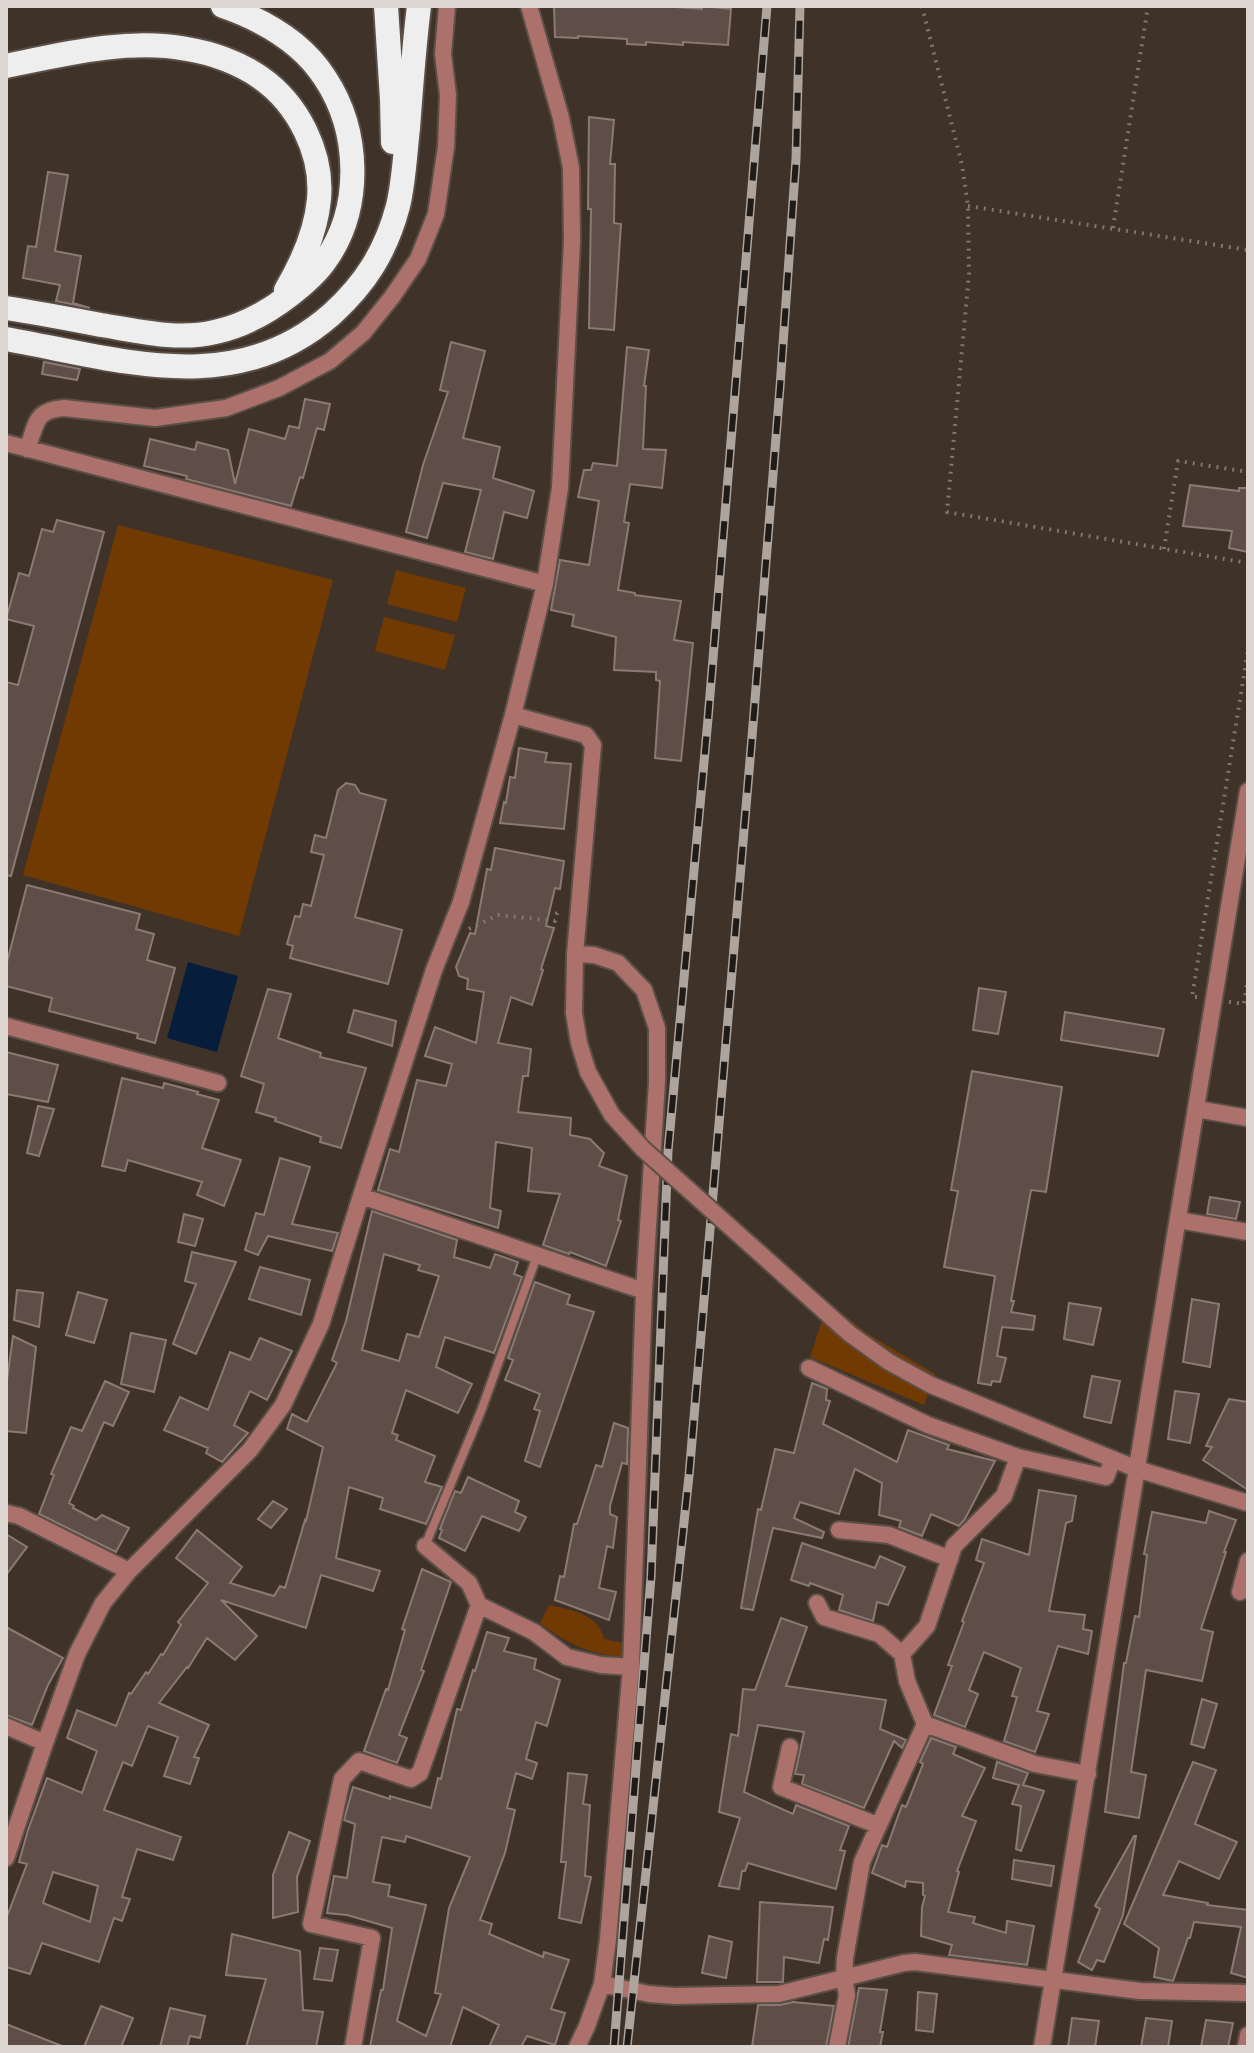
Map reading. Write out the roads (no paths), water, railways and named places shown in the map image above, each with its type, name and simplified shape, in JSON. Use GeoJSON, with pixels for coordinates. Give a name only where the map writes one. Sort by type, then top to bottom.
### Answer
{"type":"FeatureCollection","features":[{"type":"Feature","properties":{"kind":"highway"},"geometry":{"type":"LineString","coordinates":[[6,308],[161,335],[215,333],[242,325],[269,310],[306,282],[325,262],[347,216],[352,189],[348,129],[339,103],[324,77],[304,53],[279,32],[249,15],[223,6]]}},
{"type":"Feature","properties":{"kind":"highway"},"geometry":{"type":"LineString","coordinates":[[339,307],[368,264],[386,215],[391,188],[393,115],[386,6]]}},
{"type":"Feature","properties":{"kind":"highway"},"geometry":{"type":"LineString","coordinates":[[6,339],[149,365],[182,368],[214,366],[275,351],[320,324],[372,269],[392,226],[399,203],[419,6]]}},
{"type":"Feature","properties":{"kind":"highway"},"geometry":{"type":"LineString","coordinates":[[6,66],[129,46],[186,48],[237,65],[278,93],[306,133],[319,175],[319,199],[307,248],[296,273],[284,294],[269,310]]}},
{"type":"Feature","properties":{"kind":"street"},"geometry":{"type":"LineString","coordinates":[[27,449],[40,415],[49,409],[155,418],[226,408],[279,388],[330,361],[363,333],[418,259],[436,214],[446,147],[448,95],[443,54],[447,6]]}},
{"type":"Feature","properties":{"kind":"street"},"geometry":{"type":"LineString","coordinates":[[6,1858],[77,1654],[103,1603],[129,1571],[250,1450],[283,1405],[321,1324],[434,970],[461,902],[513,715],[545,584],[560,488],[572,241],[571,168],[561,118],[529,6]]}},
{"type":"Feature","properties":{"kind":"street"},"geometry":{"type":"LineString","coordinates":[[6,443],[545,584]]}},
{"type":"Feature","properties":{"kind":"street"},"geometry":{"type":"LineString","coordinates":[[513,715],[586,735],[593,745],[575,954],[574,1013],[588,1072],[612,1115],[643,1149],[850,1334],[889,1362],[931,1385],[1137,1469],[1248,1503]]}},
{"type":"Feature","properties":{"kind":"street"},"geometry":{"type":"LineString","coordinates":[[1042,2047],[1248,791]]}},
{"type":"Feature","properties":{"kind":"street"},"geometry":{"type":"LineString","coordinates":[[575,954],[594,955],[618,963],[644,990],[657,1028],[631,1667],[602,1984],[577,2047]]}},
{"type":"Feature","properties":{"kind":"street"},"geometry":{"type":"LineString","coordinates":[[6,1026],[218,1083]]}},
{"type":"Feature","properties":{"kind":"street"},"geometry":{"type":"LineString","coordinates":[[1197,1109],[1248,1118]]}},
{"type":"Feature","properties":{"kind":"street"},"geometry":{"type":"LineString","coordinates":[[361,1196],[644,1291]]}},
{"type":"Feature","properties":{"kind":"street"},"geometry":{"type":"LineString","coordinates":[[1178,1220],[1248,1232]]}},
{"type":"Feature","properties":{"kind":"street"},"geometry":{"type":"LineString","coordinates":[[809,1368],[928,1425],[1018,1457],[1106,1477],[1113,1459]]}},
{"type":"Feature","properties":{"kind":"street"},"geometry":{"type":"LineString","coordinates":[[902,1654],[927,1626],[954,1546],[1004,1496],[1018,1457]]}},
{"type":"Feature","properties":{"kind":"street"},"geometry":{"type":"LineString","coordinates":[[6,1513],[19,1516],[129,1571]]}},
{"type":"Feature","properties":{"kind":"street"},"geometry":{"type":"LineString","coordinates":[[839,1530],[889,1535],[950,1559]]}},
{"type":"Feature","properties":{"kind":"street"},"geometry":{"type":"LineString","coordinates":[[425,1546],[469,1583],[479,1605],[534,1632],[567,1657],[601,1665],[631,1667]]}},
{"type":"Feature","properties":{"kind":"street"},"geometry":{"type":"LineString","coordinates":[[1240,1592],[1248,1561]]}},
{"type":"Feature","properties":{"kind":"street"},"geometry":{"type":"LineString","coordinates":[[817,1603],[824,1617],[879,1634],[902,1654],[907,1681],[925,1724],[1035,1764],[1088,1774]]}},
{"type":"Feature","properties":{"kind":"street"},"geometry":{"type":"LineString","coordinates":[[353,2047],[372,1938],[311,1924],[342,1779],[359,1761],[411,1779],[420,1773],[479,1605]]}},
{"type":"Feature","properties":{"kind":"street"},"geometry":{"type":"LineString","coordinates":[[837,2047],[847,1995],[845,1958],[862,1862],[925,1724]]}},
{"type":"Feature","properties":{"kind":"street"},"geometry":{"type":"LineString","coordinates":[[6,1726],[45,1743]]}},
{"type":"Feature","properties":{"kind":"street"},"geometry":{"type":"LineString","coordinates":[[790,1747],[781,1787],[877,1825]]}},
{"type":"Feature","properties":{"kind":"street"},"geometry":{"type":"LineString","coordinates":[[602,1984],[675,1996],[779,1994],[915,1962],[1140,1991],[1248,1993]]}},
{"type":"Feature","properties":{"kind":"street"},"geometry":{"type":"LineString","coordinates":[[1246,2047],[1248,2035]]}},
{"type":"Feature","properties":{"kind":"lane"},"geometry":{"type":"LineString","coordinates":[[425,1546],[481,1411],[538,1255]]}},
{"type":"Feature","properties":{"kind":"water"},"geometry":{"type":"Polygon","coordinates":[[[188,962],[238,976],[217,1052],[167,1038],[188,962]]]}},
{"type":"Feature","properties":{"kind":"railway"},"geometry":{"type":"LineString","coordinates":[[614,2047],[651,1577],[668,1151],[708,719],[767,6]]}},
{"type":"Feature","properties":{"kind":"railway"},"geometry":{"type":"LineString","coordinates":[[627,2047],[689,1476],[753,725],[796,159],[800,6]]}}]}
